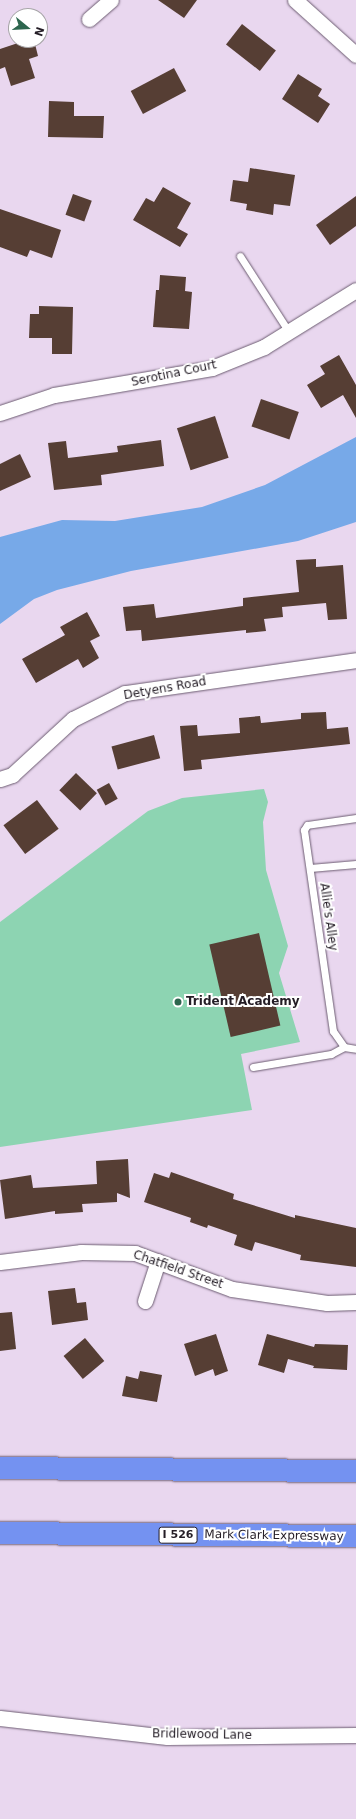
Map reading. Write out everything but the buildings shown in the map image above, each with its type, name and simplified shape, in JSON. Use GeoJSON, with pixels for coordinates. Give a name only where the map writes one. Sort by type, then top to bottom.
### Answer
{"type":"FeatureCollection","features":[{"type":"Feature","properties":{"kind":"highway"},"geometry":{"type":"LineString","coordinates":[[0,1468],[356,1471]]}},
{"type":"Feature","properties":{"kind":"highway","name":"Mark Clark Expressway"},"geometry":{"type":"LineString","coordinates":[[0,1533],[356,1536]]}},
{"type":"Feature","properties":{"kind":"street"},"geometry":{"type":"LineString","coordinates":[[89,19],[111,0]]}},
{"type":"Feature","properties":{"kind":"street"},"geometry":{"type":"LineString","coordinates":[[295,0],[356,56]]}},
{"type":"Feature","properties":{"kind":"street","name":"Serotina Court"},"geometry":{"type":"LineString","coordinates":[[0,413],[54,395],[212,368],[264,347],[356,290]]}},
{"type":"Feature","properties":{"kind":"street","name":"Detyens Road"},"geometry":{"type":"LineString","coordinates":[[0,779],[12,775],[73,719],[125,693],[356,660]]}},
{"type":"Feature","properties":{"kind":"street","name":"Chatfield Street"},"geometry":{"type":"LineString","coordinates":[[0,1262],[81,1252],[135,1253],[232,1289],[327,1303],[356,1302]]}},
{"type":"Feature","properties":{"kind":"street"},"geometry":{"type":"LineString","coordinates":[[145,1301],[158,1261]]}},
{"type":"Feature","properties":{"kind":"street","name":"Bridlewood Lane"},"geometry":{"type":"LineString","coordinates":[[0,1718],[167,1737],[356,1735]]}},
{"type":"Feature","properties":{"kind":"lane"},"geometry":{"type":"LineString","coordinates":[[240,256],[289,332]]}},
{"type":"Feature","properties":{"kind":"lane","name":"Allie's Alley"},"geometry":{"type":"LineString","coordinates":[[344,1047],[333,1032],[304,830],[307,825],[356,818]]}},
{"type":"Feature","properties":{"kind":"lane"},"geometry":{"type":"LineString","coordinates":[[310,868],[356,864]]}},
{"type":"Feature","properties":{"kind":"lane"},"geometry":{"type":"LineString","coordinates":[[254,1066],[331,1054],[344,1047],[356,1049]]}},
{"type":"Feature","properties":{"kind":"green space","name":"Trident Academy"},"geometry":{"type":"Polygon","coordinates":[[[264,789],[268,802],[263,822],[266,870],[288,946],[279,973],[300,1042],[241,1054],[252,1110],[0,1147],[0,922],[148,811],[182,798],[264,789]]]}},
{"type":"Feature","properties":{"kind":"water"},"geometry":{"type":"Polygon","coordinates":[[[356,437],[356,522],[298,541],[131,571],[57,590],[34,599],[0,624],[0,537],[62,520],[115,521],[202,507],[265,485],[356,437]]]}},
{"type":"Feature","properties":{"kind":"place","name":"Trident Academy"},"geometry":{"type":"Point","coordinates":[178,1002]}}]}
